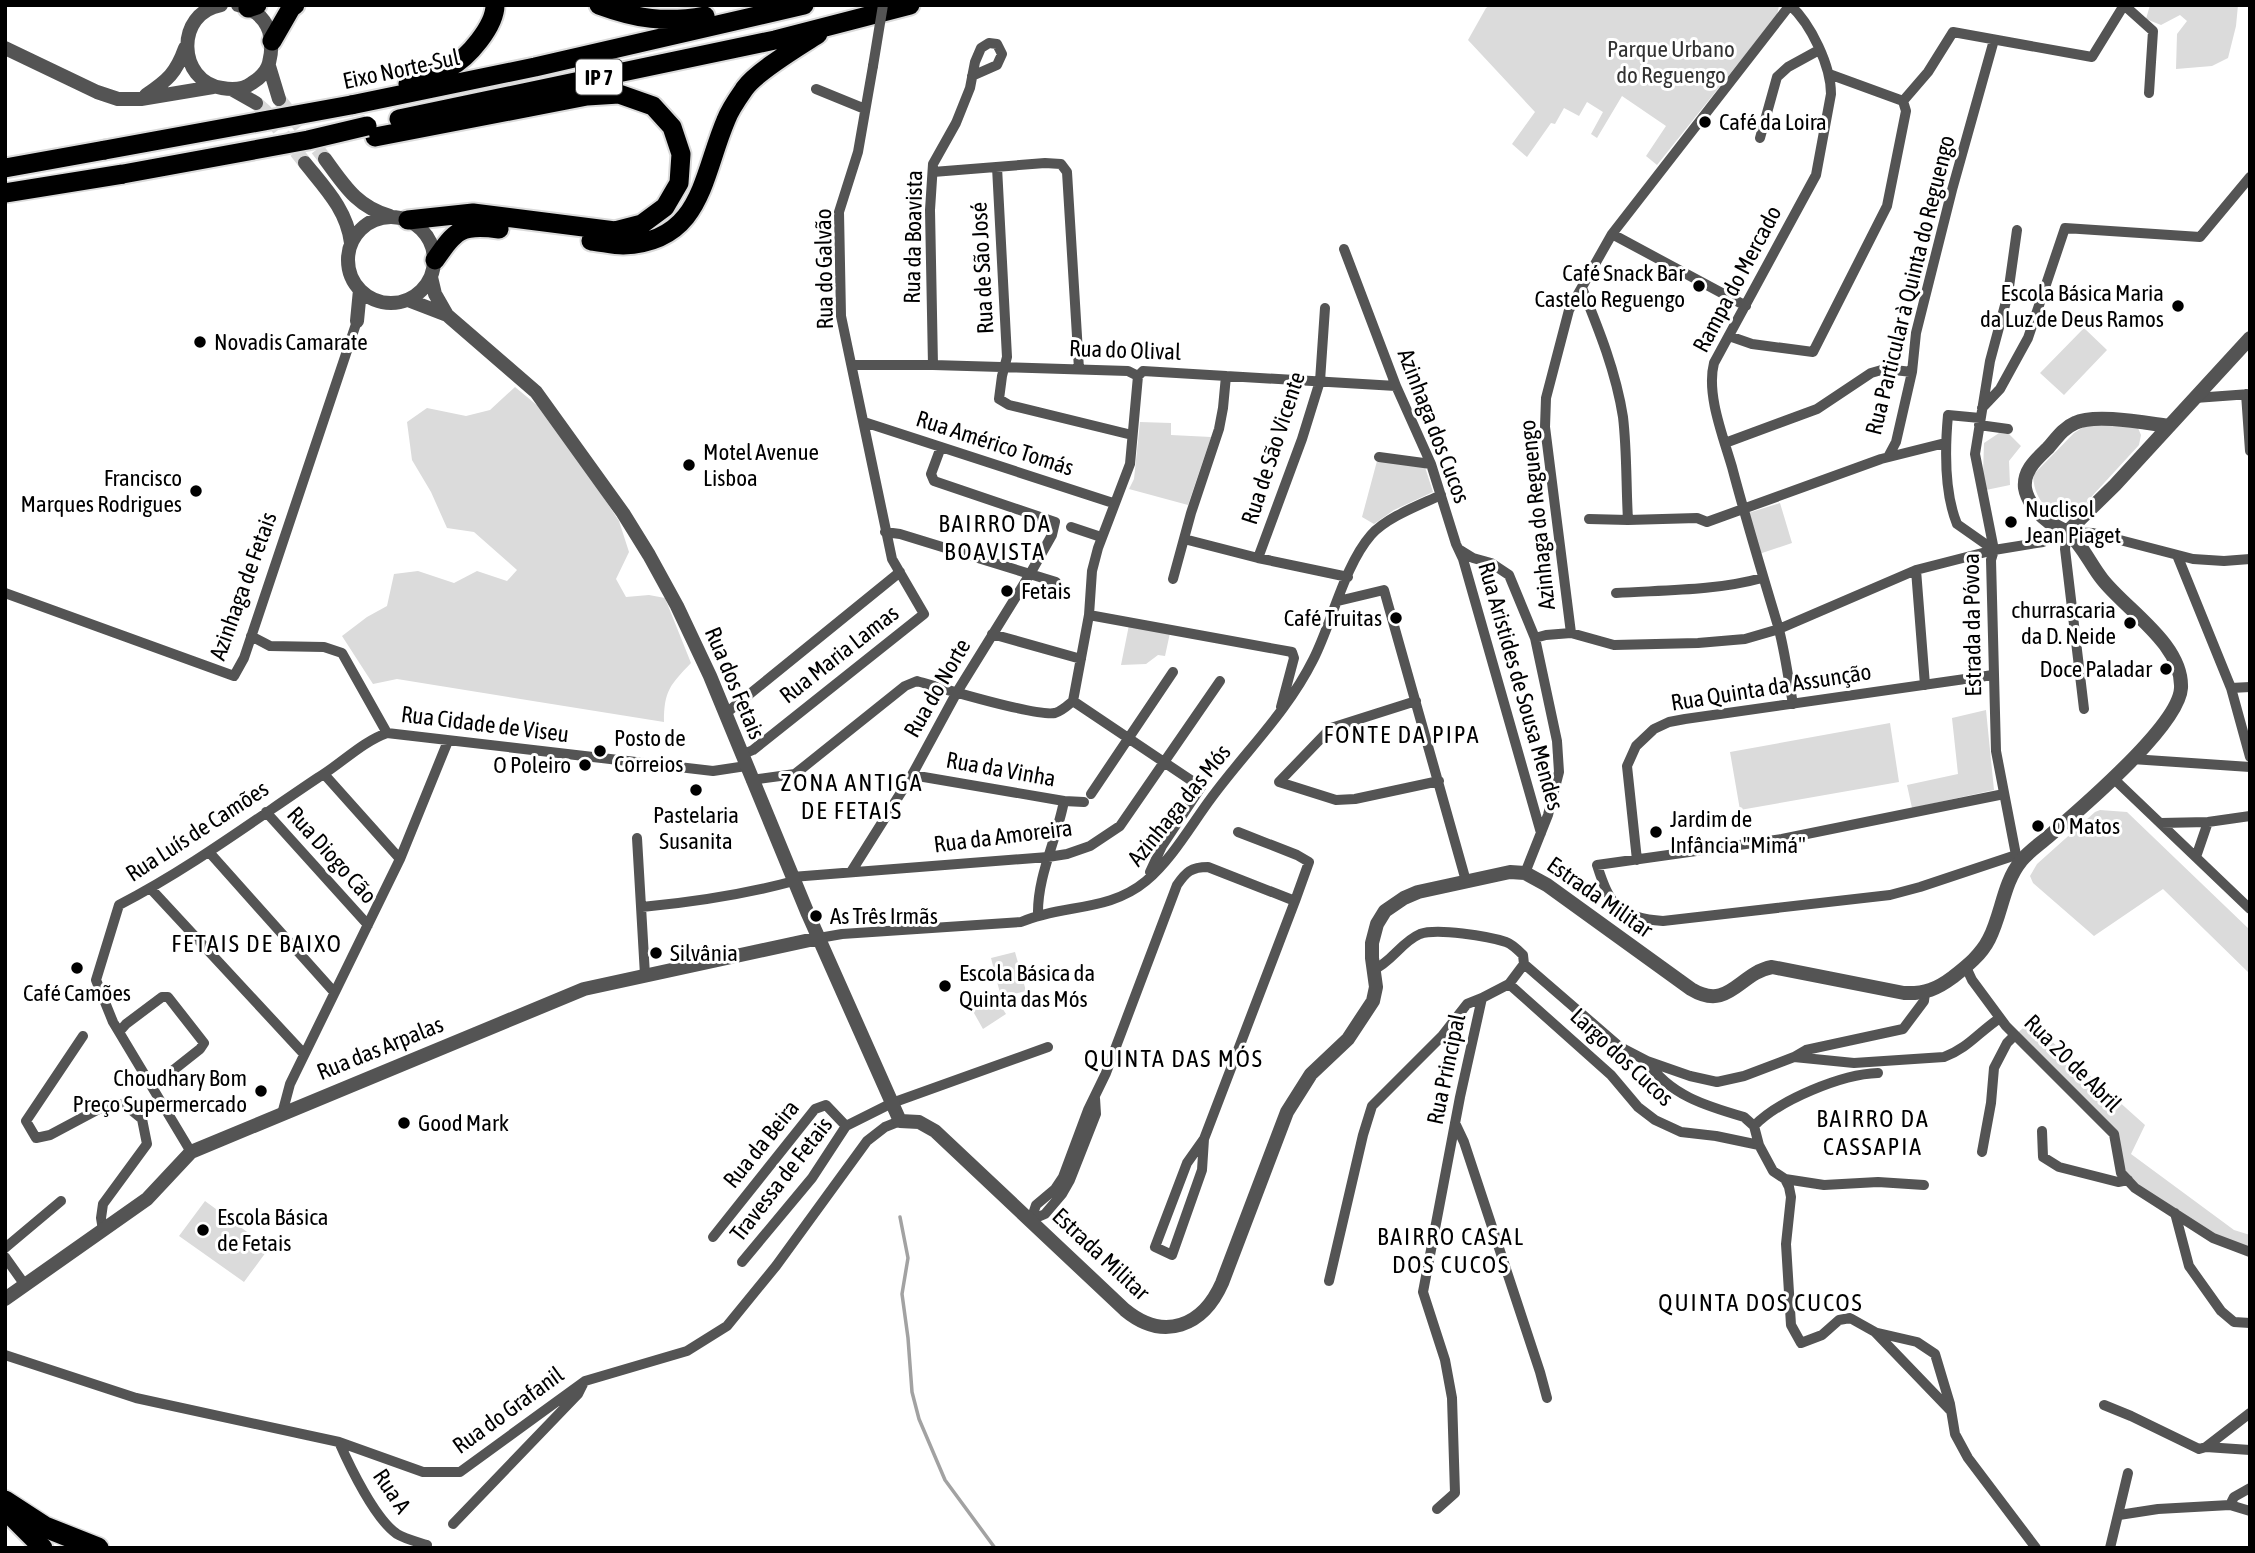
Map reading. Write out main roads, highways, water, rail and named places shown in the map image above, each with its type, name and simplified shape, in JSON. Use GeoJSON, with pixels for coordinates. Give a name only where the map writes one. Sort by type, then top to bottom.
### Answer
{"type":"FeatureCollection","features":[{"type":"Feature","properties":{"kind":"highway"},"geometry":{"type":"LineString","coordinates":[[272,41],[295,5]]}},
{"type":"Feature","properties":{"kind":"highway"},"geometry":{"type":"LineString","coordinates":[[351,105],[452,66],[481,40],[495,11],[495,5]]}},
{"type":"Feature","properties":{"kind":"highway"},"geometry":{"type":"LineString","coordinates":[[599,5],[639,17],[677,20],[724,12],[769,13]]}},
{"type":"Feature","properties":{"kind":"highway","name":"Eixo Norte-Sul"},"geometry":{"type":"LineString","coordinates":[[5,168],[351,105],[535,67],[804,5]]}},
{"type":"Feature","properties":{"kind":"highway","name":"IP 7"},"geometry":{"type":"LineString","coordinates":[[5,193],[371,131],[761,43],[910,5]]}},
{"type":"Feature","properties":{"kind":"highway"},"geometry":{"type":"LineString","coordinates":[[433,268],[453,235],[475,226],[623,245],[658,239],[687,218],[703,188],[726,118],[747,85],[784,56],[831,26]]}},
{"type":"Feature","properties":{"kind":"highway"},"geometry":{"type":"LineString","coordinates":[[371,131],[587,96],[619,94],[653,106],[672,127],[681,154],[679,183],[665,207],[642,224],[615,231],[473,213],[400,218]]}},
{"type":"Feature","properties":{"kind":"highway"},"geometry":{"type":"LineString","coordinates":[[5,1502],[45,1527],[97,1548]]}},
{"type":"Feature","properties":{"kind":"highway"},"geometry":{"type":"LineString","coordinates":[[5,1510],[43,1548]]}},
{"type":"Feature","properties":{"kind":"waterway"},"geometry":{"type":"LineString","coordinates":[[900,1217],[908,1258],[902,1294],[912,1392],[919,1419],[945,1480],[995,1548]]}},
{"type":"Feature","properties":{"kind":"tunnel"},"geometry":{"type":"LineString","coordinates":[[279,99],[325,159]]}},
{"type":"Feature","properties":{"kind":"tunnel"},"geometry":{"type":"LineString","coordinates":[[256,103],[305,163]]}},
{"type":"Feature","properties":{"kind":"place","name":"Café da Loira"},"geometry":{"type":"Point","coordinates":[1705,122]}},
{"type":"Feature","properties":{"kind":"place","name":"Café Snack Bar Castelo Reguengo"},"geometry":{"type":"Point","coordinates":[1699,286]}},
{"type":"Feature","properties":{"kind":"place","name":"Escola Básica Maria da Luz de Deus Ramos"},"geometry":{"type":"Point","coordinates":[2178,306]}},
{"type":"Feature","properties":{"kind":"place","name":"Novadis Camarate"},"geometry":{"type":"Point","coordinates":[200,342]}},
{"type":"Feature","properties":{"kind":"place","name":"Motel Avenue Lisboa"},"geometry":{"type":"Point","coordinates":[689,465]}},
{"type":"Feature","properties":{"kind":"place","name":"Francisco Marques Rodrigues"},"geometry":{"type":"Point","coordinates":[196,491]}},
{"type":"Feature","properties":{"kind":"place","name":"Nuclisol Jean Piaget"},"geometry":{"type":"Point","coordinates":[2011,522]}},
{"type":"Feature","properties":{"kind":"place","name":"Fetais"},"geometry":{"type":"Point","coordinates":[1007,591]}},
{"type":"Feature","properties":{"kind":"place","name":"Café Truitas"},"geometry":{"type":"Point","coordinates":[1396,618]}},
{"type":"Feature","properties":{"kind":"place","name":"churrascaria da D. Neide"},"geometry":{"type":"Point","coordinates":[2130,623]}},
{"type":"Feature","properties":{"kind":"place","name":"Doce Paladar"},"geometry":{"type":"Point","coordinates":[2166,669]}},
{"type":"Feature","properties":{"kind":"place","name":"Posto de Correios"},"geometry":{"type":"Point","coordinates":[600,751]}},
{"type":"Feature","properties":{"kind":"place","name":"O Poleiro"},"geometry":{"type":"Point","coordinates":[585,765]}},
{"type":"Feature","properties":{"kind":"place","name":"Pastelaria Susanita"},"geometry":{"type":"Point","coordinates":[696,790]}},
{"type":"Feature","properties":{"kind":"place","name":"O Matos"},"geometry":{"type":"Point","coordinates":[2038,826]}},
{"type":"Feature","properties":{"kind":"place","name":"Jardim de Infância \"Mimá\""},"geometry":{"type":"Point","coordinates":[1656,832]}},
{"type":"Feature","properties":{"kind":"place","name":"As Três Irmãs"},"geometry":{"type":"Point","coordinates":[816,916]}},
{"type":"Feature","properties":{"kind":"place","name":"Silvânia"},"geometry":{"type":"Point","coordinates":[656,953]}},
{"type":"Feature","properties":{"kind":"place","name":"Café Camões"},"geometry":{"type":"Point","coordinates":[77,968]}},
{"type":"Feature","properties":{"kind":"place","name":"Escola Básica da Quinta das Mós"},"geometry":{"type":"Point","coordinates":[945,986]}},
{"type":"Feature","properties":{"kind":"place","name":"Choudhary Bom Preço Supermercado"},"geometry":{"type":"Point","coordinates":[261,1091]}},
{"type":"Feature","properties":{"kind":"place","name":"Good Mark"},"geometry":{"type":"Point","coordinates":[404,1123]}},
{"type":"Feature","properties":{"kind":"place","name":"Escola Básica de Fetais"},"geometry":{"type":"Point","coordinates":[203,1230]}},
{"type":"Feature","properties":{"kind":"district","name":"BAIRRO DA BOAVISTA"},"geometry":{"type":"Point","coordinates":[995,537]}},
{"type":"Feature","properties":{"kind":"district","name":"FONTE DA PIPA"},"geometry":{"type":"Point","coordinates":[1402,734]}},
{"type":"Feature","properties":{"kind":"district","name":"ZONA ANTIGA DE FETAIS"},"geometry":{"type":"Point","coordinates":[852,796]}},
{"type":"Feature","properties":{"kind":"district","name":"FETAIS DE BAIXO"},"geometry":{"type":"Point","coordinates":[257,943]}},
{"type":"Feature","properties":{"kind":"district","name":"QUINTA DAS MÓS"},"geometry":{"type":"Point","coordinates":[1174,1058]}},
{"type":"Feature","properties":{"kind":"district","name":"BAIRRO DA CASSAPIA"},"geometry":{"type":"Point","coordinates":[1873,1132]}},
{"type":"Feature","properties":{"kind":"district","name":"BAIRRO CASAL DOS CUCOS"},"geometry":{"type":"Point","coordinates":[1451,1250]}},
{"type":"Feature","properties":{"kind":"district","name":"QUINTA DOS CUCOS"},"geometry":{"type":"Point","coordinates":[1761,1302]}},
{"type":"Feature","properties":{"kind":"park label","name":"Parque Urbano do Reguengo"},"geometry":{"type":"Point","coordinates":[1671,62]}}]}
